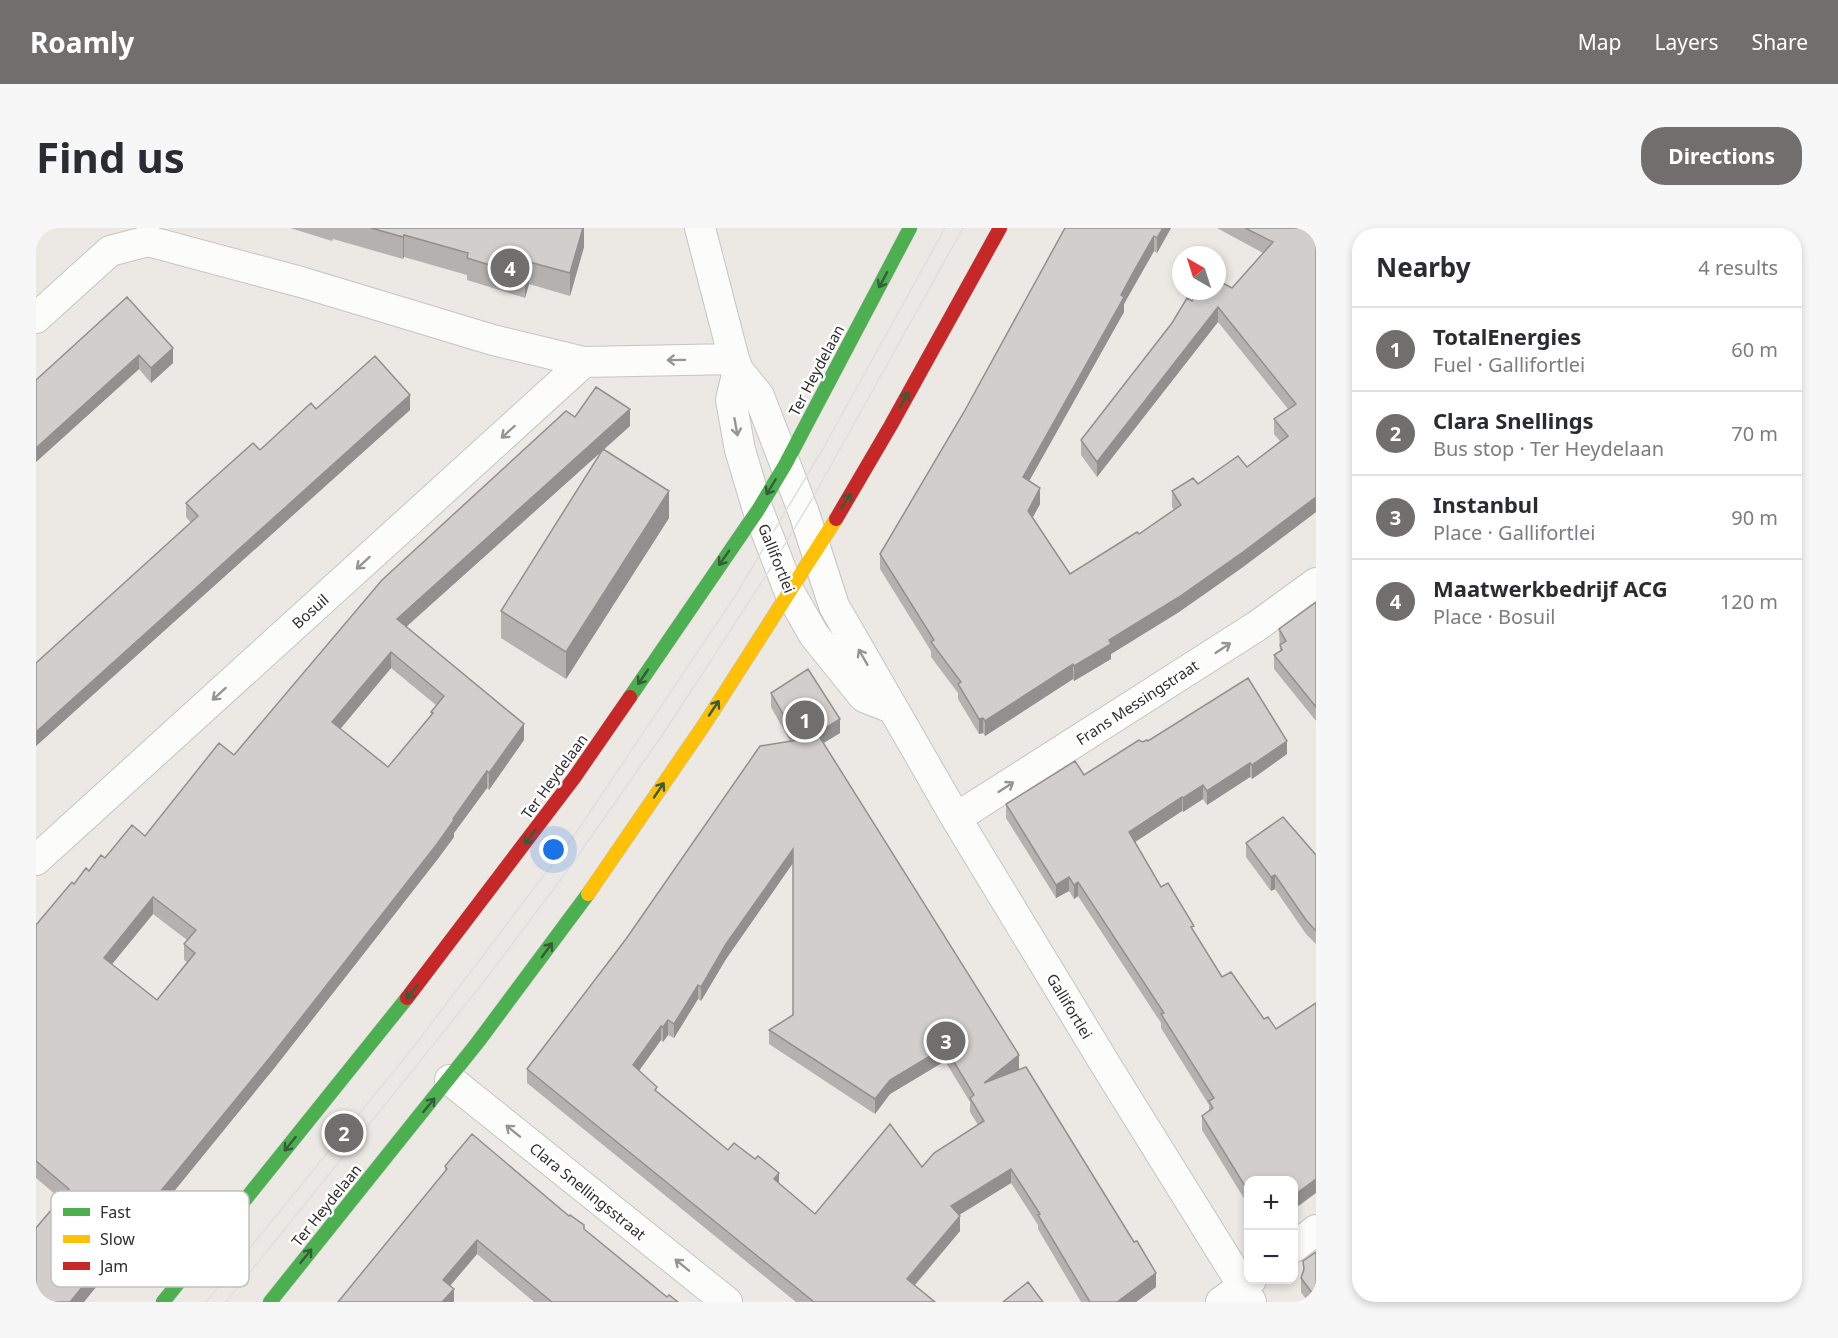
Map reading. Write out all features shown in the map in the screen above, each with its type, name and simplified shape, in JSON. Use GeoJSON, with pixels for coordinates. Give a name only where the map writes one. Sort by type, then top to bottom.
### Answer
{"type":"FeatureCollection","features":[{"type":"Feature","properties":{"kind":"street","name":"Gallifortlei"},"geometry":{"type":"LineString","coordinates":[[700,228],[736,364],[759,396],[804,513],[814,551],[834,606],[956,818],[1242,1292]]}},
{"type":"Feature","properties":{"kind":"street","name":"Ter Heydelaan"},"geometry":{"type":"LineString","coordinates":[[249,1195],[428,972],[567,788],[758,510],[910,228]]}},
{"type":"Feature","properties":{"kind":"street","name":"Ter Heydelaan"},"geometry":{"type":"LineString","coordinates":[[270,1302],[450,1080],[581,904],[790,593],[870,460],[1000,228]]}},
{"type":"Feature","properties":{"kind":"street"},"geometry":{"type":"LineString","coordinates":[[36,318],[111,251],[148,241],[301,282],[493,340],[584,362],[736,364]]}},
{"type":"Feature","properties":{"kind":"street","name":"Bosuil"},"geometry":{"type":"LineString","coordinates":[[36,860],[584,362]]}},
{"type":"Feature","properties":{"kind":"street","name":"Gallifortlei"},"geometry":{"type":"LineString","coordinates":[[736,364],[731,400],[740,450],[758,510],[790,593],[814,635],[864,697],[892,708]]}},
{"type":"Feature","properties":{"kind":"street","name":"Frans Messingstraat"},"geometry":{"type":"LineString","coordinates":[[956,818],[1257,626],[1316,583]]}},
{"type":"Feature","properties":{"kind":"street","name":"Clara Snellingsstraat"},"geometry":{"type":"LineString","coordinates":[[450,1080],[727,1302]]}},
{"type":"Feature","properties":{"kind":"street"},"geometry":{"type":"LineString","coordinates":[[1298,1243],[1316,1230]]}},
{"type":"Feature","properties":{"kind":"street","name":"Ter Heydelaan"},"geometry":{"type":"LineString","coordinates":[[163,1302],[175,1287]]}},
{"type":"Feature","properties":{"kind":"building"},"geometry":{"type":"Polygon","coordinates":[[[371,228],[583,228],[570,273],[529,262],[525,276],[467,258],[468,253],[371,228]]]}},
{"type":"Feature","properties":{"kind":"building"},"geometry":{"type":"Polygon","coordinates":[[[1065,228],[1163,228],[1157,238],[1154,236],[1135,269],[1121,295],[1124,297],[1023,477],[1040,488],[1028,511],[1070,574],[1137,532],[1139,534],[1181,505],[1172,491],[1193,478],[1198,484],[1238,456],[1247,467],[1288,436],[1274,419],[1296,404],[1218,307],[1097,462],[1081,440],[1172,323],[1186,300],[1226,300],[1226,285],[1232,288],[1273,242],[1245,228],[1316,228],[1316,497],[1179,597],[1109,640],[1111,644],[1074,666],[1073,664],[985,721],[983,718],[979,719],[958,684],[961,682],[931,642],[934,640],[880,554],[964,412],[1065,228]]]}},
{"type":"Feature","properties":{"kind":"building"},"geometry":{"type":"Polygon","coordinates":[[[127,297],[173,348],[151,368],[139,355],[36,448],[36,380],[127,297]]]}},
{"type":"Feature","properties":{"kind":"building"},"geometry":{"type":"Polygon","coordinates":[[[375,356],[410,395],[36,732],[36,663],[198,516],[186,503],[253,443],[260,450],[311,403],[316,409],[375,356]]]}},
{"type":"Feature","properties":{"kind":"building"},"geometry":{"type":"Polygon","coordinates":[[[596,387],[630,409],[397,619],[524,724],[489,773],[487,771],[437,844],[272,1055],[161,1191],[67,1191],[69,1189],[36,1161],[36,925],[72,882],[74,884],[86,868],[89,871],[101,855],[105,858],[132,825],[145,836],[219,743],[234,755],[382,580],[566,411],[575,417],[596,387]],[[391,652],[332,722],[388,767],[433,713],[431,712],[444,696],[391,652]],[[153,897],[104,958],[157,1000],[195,953],[184,944],[196,930],[153,897]]]}},
{"type":"Feature","properties":{"kind":"building"},"geometry":{"type":"Polygon","coordinates":[[[603,449],[669,491],[566,652],[501,611],[603,449]]]}},
{"type":"Feature","properties":{"kind":"building"},"geometry":{"type":"Polygon","coordinates":[[[1316,602],[1316,707],[1274,655],[1282,650],[1280,645],[1286,641],[1279,629],[1316,602]]]}},
{"type":"Feature","properties":{"kind":"building"},"geometry":{"type":"Polygon","coordinates":[[[808,669],[840,719],[809,738],[819,736],[1019,1055],[984,1083],[1026,1067],[1134,1242],[1137,1241],[1156,1273],[1117,1302],[1090,1302],[1038,1215],[1040,1214],[1011,1169],[951,1206],[960,1216],[907,1279],[935,1302],[814,1302],[527,1069],[626,939],[760,746],[798,740],[771,693],[808,669]],[[793,849],[726,944],[701,987],[698,985],[674,1024],[668,1020],[663,1027],[661,1026],[633,1065],[657,1087],[655,1090],[728,1150],[734,1143],[755,1159],[758,1156],[779,1173],[774,1179],[815,1214],[890,1124],[922,1167],[934,1153],[984,1121],[970,1098],[974,1095],[945,1047],[890,1080],[875,1099],[769,1030],[793,1015],[793,849]]]}},
{"type":"Feature","properties":{"kind":"building"},"geometry":{"type":"Polygon","coordinates":[[[1248,678],[1287,741],[1252,765],[1250,763],[1207,791],[1203,785],[1182,797],[1129,832],[1161,887],[1168,883],[1194,926],[1191,927],[1222,977],[1231,972],[1264,1019],[1268,1017],[1276,1029],[1316,1003],[1316,1179],[1298,1192],[1298,1176],[1244,1176],[1244,1184],[1202,1116],[1213,1108],[1209,1101],[1214,1098],[1161,1014],[1164,1013],[1078,882],[1074,885],[1069,877],[1056,885],[1006,804],[1075,761],[1084,775],[1139,740],[1148,741],[1248,678]]]}},
{"type":"Feature","properties":{"kind":"building"},"geometry":{"type":"Polygon","coordinates":[[[1283,817],[1316,855],[1316,931],[1275,875],[1271,877],[1246,843],[1283,817]]]}},
{"type":"Feature","properties":{"kind":"building"},"geometry":{"type":"Polygon","coordinates":[[[472,1134],[569,1216],[584,1225],[584,1229],[667,1297],[669,1295],[678,1302],[552,1302],[477,1240],[443,1280],[454,1289],[442,1302],[338,1302],[447,1169],[445,1166],[472,1134]]]}},
{"type":"Feature","properties":{"kind":"building"},"geometry":{"type":"Polygon","coordinates":[[[51,1210],[51,1287],[82,1287],[70,1302],[36,1302],[36,1228],[51,1210]]]}},
{"type":"Feature","properties":{"kind":"building"},"geometry":{"type":"Polygon","coordinates":[[[1316,1252],[1316,1298],[1301,1278],[1304,1269],[1303,1261],[1316,1252]]]}},
{"type":"Feature","properties":{"kind":"building"},"geometry":{"type":"Polygon","coordinates":[[[1028,1282],[1043,1302],[1003,1302],[1028,1282]]]}},
{"type":"Feature","properties":{"kind":"tram line"},"geometry":{"type":"LineString","coordinates":[[249,1249],[415,1045],[576,833],[735,596],[824,447],[945,228]]}},
{"type":"Feature","properties":{"kind":"tram line"},"geometry":{"type":"LineString","coordinates":[[249,1273],[483,983],[565,874],[663,734],[767,574],[815,494],[963,228]]}},
{"type":"Feature","properties":{"kind":"tram line"},"geometry":{"type":"LineString","coordinates":[[206,1302],[218,1287]]}},
{"type":"Feature","properties":{"kind":"tram line"},"geometry":{"type":"LineString","coordinates":[[226,1302],[238,1287]]}},
{"type":"Feature","properties":{"kind":"traffic: fast"},"geometry":{"type":"LineString","coordinates":[[630,697],[758,510],[785,465],[910,228]]}},
{"type":"Feature","properties":{"kind":"traffic: fast"},"geometry":{"type":"LineString","coordinates":[[270,1302],[478,1042],[588,894]]}},
{"type":"Feature","properties":{"kind":"traffic: fast"},"geometry":{"type":"LineString","coordinates":[[249,1195],[407,998]]}},
{"type":"Feature","properties":{"kind":"traffic: fast"},"geometry":{"type":"LineString","coordinates":[[163,1302],[175,1287]]}},
{"type":"Feature","properties":{"kind":"traffic: slow"},"geometry":{"type":"LineString","coordinates":[[588,894],[704,725],[836,519]]}},
{"type":"Feature","properties":{"kind":"traffic: jam"},"geometry":{"type":"LineString","coordinates":[[836,519],[1000,228]]}},
{"type":"Feature","properties":{"kind":"traffic: jam"},"geometry":{"type":"LineString","coordinates":[[407,998],[574,778],[630,697]]}},
{"type":"Feature","properties":{"kind":"place","name":"Maatwerkbedrijf ACG"},"geometry":{"type":"Point","coordinates":[510,268]}},
{"type":"Feature","properties":{"kind":"place","name":"TotalEnergies"},"geometry":{"type":"Point","coordinates":[805,720]}},
{"type":"Feature","properties":{"kind":"place","name":"Instanbul"},"geometry":{"type":"Point","coordinates":[946,1041]}},
{"type":"Feature","properties":{"kind":"place","name":"Clara Snellings"},"geometry":{"type":"Point","coordinates":[344,1133]}}]}
